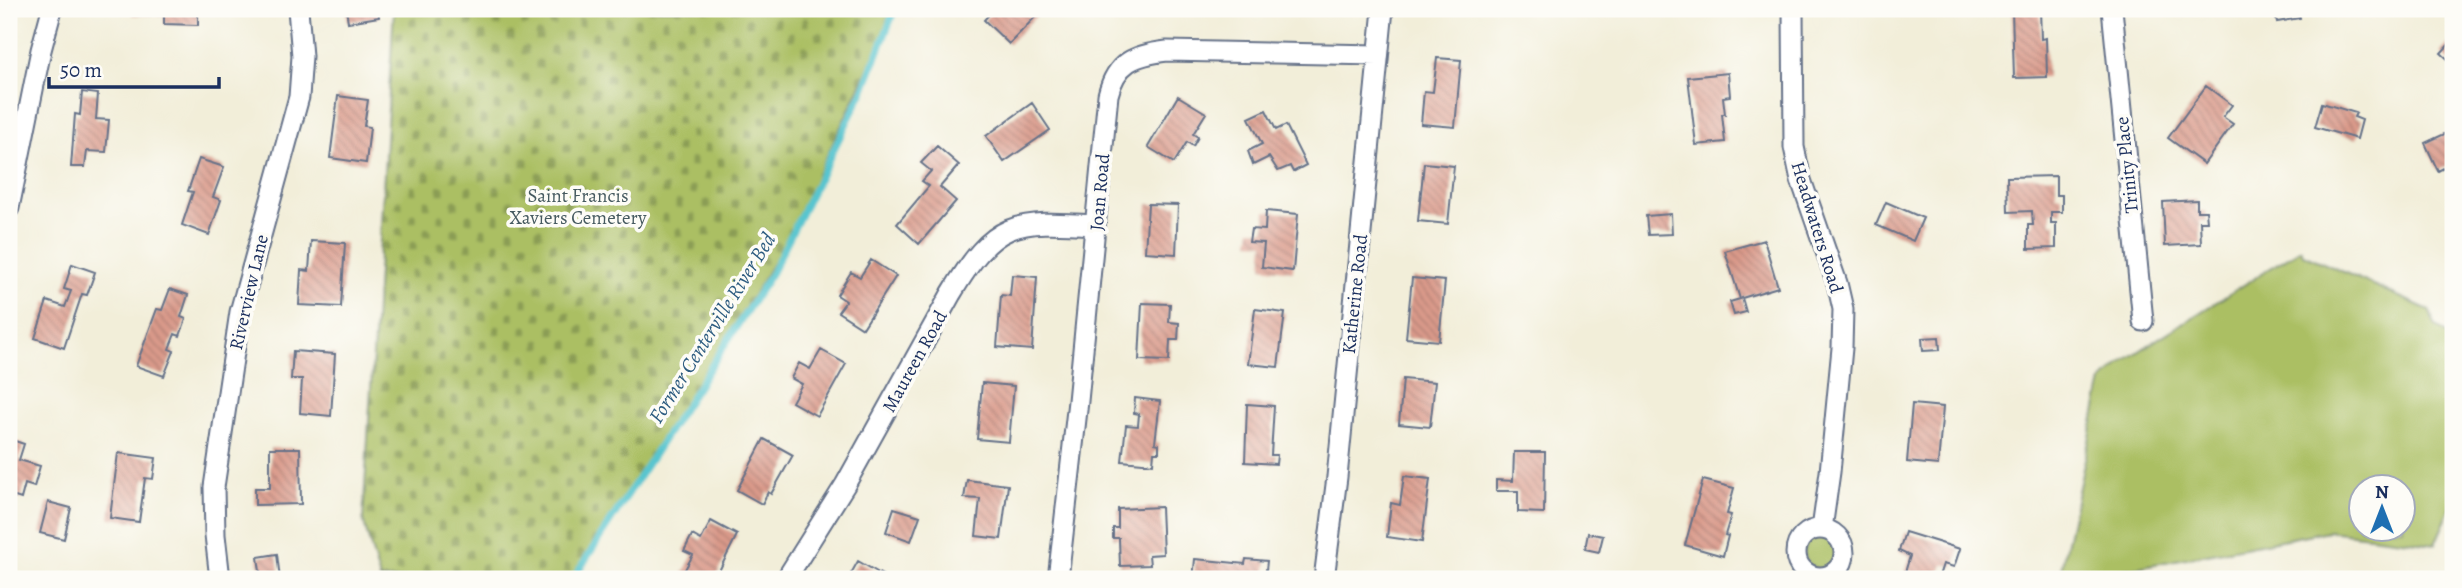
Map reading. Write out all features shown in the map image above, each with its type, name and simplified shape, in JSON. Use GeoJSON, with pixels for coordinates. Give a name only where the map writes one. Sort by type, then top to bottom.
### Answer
{"type":"FeatureCollection","features":[{"type":"Feature","properties":{"kind":"street"},"geometry":{"type":"LineString","coordinates":[[9,208],[52,9]]}},
{"type":"Feature","properties":{"kind":"street","name":"Riverview Lane"},"geometry":{"type":"LineString","coordinates":[[219,579],[214,486],[240,312],[299,97],[302,56],[298,9]]}},
{"type":"Feature","properties":{"kind":"street","name":"Katherine Road"},"geometry":{"type":"LineString","coordinates":[[1324,579],[1337,477],[1383,9]]}},
{"type":"Feature","properties":{"kind":"street","name":"Headwaters Road"},"geometry":{"type":"LineString","coordinates":[[1793,9],[1794,147],[1801,180],[1837,283],[1843,309],[1833,445],[1822,529]]}},
{"type":"Feature","properties":{"kind":"street","name":"Trinity Place"},"geometry":{"type":"LineString","coordinates":[[2112,9],[2143,321]]}},
{"type":"Feature","properties":{"kind":"street","name":"Joan Road"},"geometry":{"type":"LineString","coordinates":[[1058,579],[1108,95],[1116,73],[1141,55],[1167,51],[1378,55]]}},
{"type":"Feature","properties":{"kind":"street","name":"Maureen Road"},"geometry":{"type":"LineString","coordinates":[[786,579],[845,485],[951,293],[980,251],[1004,232],[1030,223],[1095,225]]}},
{"type":"Feature","properties":{"kind":"green space","name":"Saint Francis Xaviers Cemetery"},"geometry":{"type":"Polygon","coordinates":[[[394,9],[897,9],[784,246],[576,579],[380,579],[363,520],[394,9]]]}},
{"type":"Feature","properties":{"kind":"green space"},"geometry":{"type":"Polygon","coordinates":[[[2301,249],[2303,254],[2429,310],[2435,325],[2453,340],[2453,503],[2435,544],[2416,542],[2416,472],[2346,472],[2346,533],[2328,531],[2076,579],[2059,579],[2102,381],[2120,364],[2301,249]]]}},
{"type":"Feature","properties":{"kind":"green space"},"geometry":{"type":"Polygon","coordinates":[[[1820,537],[1831,542],[1836,553],[1831,564],[1820,569],[1809,564],[1804,553],[1809,542],[1820,537]]]}},
{"type":"Feature","properties":{"kind":"building"},"geometry":{"type":"Polygon","coordinates":[[[132,9],[198,9],[198,25],[164,24],[164,15],[132,15],[132,9]]]}},
{"type":"Feature","properties":{"kind":"building"},"geometry":{"type":"Polygon","coordinates":[[[346,9],[378,9],[379,17],[348,22],[346,9]]]}},
{"type":"Feature","properties":{"kind":"building"},"geometry":{"type":"Polygon","coordinates":[[[994,9],[1043,9],[1009,44],[984,20],[994,9]]]}},
{"type":"Feature","properties":{"kind":"building"},"geometry":{"type":"Polygon","coordinates":[[[2012,9],[2040,9],[2041,39],[2046,38],[2047,77],[2014,78],[2012,9]]]}},
{"type":"Feature","properties":{"kind":"building"},"geometry":{"type":"Polygon","coordinates":[[[2274,9],[2298,9],[2300,18],[2277,22],[2274,9]]]}},
{"type":"Feature","properties":{"kind":"building"},"geometry":{"type":"Polygon","coordinates":[[[2453,40],[2453,64],[2441,53],[2453,40]]]}},
{"type":"Feature","properties":{"kind":"building"},"geometry":{"type":"Polygon","coordinates":[[[1437,58],[1461,60],[1455,127],[1421,124],[1424,91],[1433,92],[1437,58]]]}},
{"type":"Feature","properties":{"kind":"building"},"geometry":{"type":"Polygon","coordinates":[[[1728,73],[1730,96],[1723,97],[1725,114],[1722,114],[1725,142],[1696,145],[1688,77],[1728,73]]]}},
{"type":"Feature","properties":{"kind":"building"},"geometry":{"type":"Polygon","coordinates":[[[2206,86],[2232,105],[2223,117],[2233,124],[2204,164],[2168,138],[2206,86]]]}},
{"type":"Feature","properties":{"kind":"building"},"geometry":{"type":"Polygon","coordinates":[[[82,92],[98,94],[96,119],[109,120],[106,152],[87,151],[85,167],[71,167],[75,114],[80,115],[82,92]]]}},
{"type":"Feature","properties":{"kind":"building"},"geometry":{"type":"Polygon","coordinates":[[[338,96],[368,100],[364,126],[370,127],[366,163],[330,158],[338,96]]]}},
{"type":"Feature","properties":{"kind":"building"},"geometry":{"type":"Polygon","coordinates":[[[1178,96],[1206,113],[1193,134],[1198,137],[1193,146],[1187,142],[1174,163],[1148,147],[1178,96]]]}},
{"type":"Feature","properties":{"kind":"building"},"geometry":{"type":"Polygon","coordinates":[[[1032,103],[1050,130],[1004,162],[986,136],[1032,103]]]}},
{"type":"Feature","properties":{"kind":"building"},"geometry":{"type":"Polygon","coordinates":[[[2322,103],[2356,113],[2354,117],[2362,120],[2357,139],[2315,127],[2322,103]]]}},
{"type":"Feature","properties":{"kind":"building"},"geometry":{"type":"Polygon","coordinates":[[[1266,110],[1276,130],[1286,125],[1306,165],[1293,172],[1290,166],[1278,171],[1269,157],[1253,165],[1248,151],[1262,144],[1249,118],[1266,110]]]}},
{"type":"Feature","properties":{"kind":"building"},"geometry":{"type":"Polygon","coordinates":[[[2453,130],[2453,163],[2438,171],[2425,143],[2453,130]]]}},
{"type":"Feature","properties":{"kind":"building"},"geometry":{"type":"Polygon","coordinates":[[[937,146],[959,165],[940,187],[956,201],[919,244],[897,224],[929,186],[922,181],[931,171],[921,163],[937,146]]]}},
{"type":"Feature","properties":{"kind":"building"},"geometry":{"type":"Polygon","coordinates":[[[199,159],[224,167],[213,197],[221,200],[209,235],[182,225],[193,192],[188,191],[199,159]]]}},
{"type":"Feature","properties":{"kind":"building"},"geometry":{"type":"Polygon","coordinates":[[[1424,163],[1454,166],[1448,224],[1418,221],[1424,163]]]}},
{"type":"Feature","properties":{"kind":"building"},"geometry":{"type":"Polygon","coordinates":[[[2056,176],[2056,195],[2062,195],[2062,212],[2051,212],[2051,223],[2056,223],[2056,248],[2028,249],[2028,225],[2033,225],[2032,211],[2008,212],[2007,177],[2056,176]]]}},
{"type":"Feature","properties":{"kind":"building"},"geometry":{"type":"Polygon","coordinates":[[[2197,200],[2197,211],[2206,211],[2207,221],[2200,221],[2201,244],[2165,246],[2163,202],[2197,200]]]}},
{"type":"Feature","properties":{"kind":"building"},"geometry":{"type":"Polygon","coordinates":[[[1886,202],[1923,218],[1913,241],[1876,225],[1886,202]]]}},
{"type":"Feature","properties":{"kind":"building"},"geometry":{"type":"Polygon","coordinates":[[[1148,204],[1178,205],[1176,254],[1145,252],[1148,204]]]}},
{"type":"Feature","properties":{"kind":"building"},"geometry":{"type":"Polygon","coordinates":[[[1266,211],[1298,214],[1293,271],[1262,267],[1264,243],[1249,242],[1251,229],[1265,230],[1266,211]]]}},
{"type":"Feature","properties":{"kind":"building"},"geometry":{"type":"Polygon","coordinates":[[[1671,214],[1672,234],[1648,235],[1646,216],[1671,214]]]}},
{"type":"Feature","properties":{"kind":"building"},"geometry":{"type":"Polygon","coordinates":[[[1764,240],[1778,287],[1742,298],[1746,312],[1734,315],[1730,302],[1740,299],[1725,251],[1764,240]]]}},
{"type":"Feature","properties":{"kind":"building"},"geometry":{"type":"Polygon","coordinates":[[[311,241],[345,243],[341,307],[299,305],[301,270],[309,271],[311,241]]]}},
{"type":"Feature","properties":{"kind":"building"},"geometry":{"type":"Polygon","coordinates":[[[871,260],[896,276],[863,328],[838,312],[846,301],[837,295],[851,272],[860,277],[871,260]]]}},
{"type":"Feature","properties":{"kind":"building"},"geometry":{"type":"Polygon","coordinates":[[[72,264],[95,272],[87,295],[82,294],[64,348],[35,338],[47,301],[65,307],[71,291],[64,289],[72,264]]]}},
{"type":"Feature","properties":{"kind":"building"},"geometry":{"type":"Polygon","coordinates":[[[1012,275],[1037,277],[1032,350],[997,347],[1001,295],[1010,296],[1012,275]]]}},
{"type":"Feature","properties":{"kind":"building"},"geometry":{"type":"Polygon","coordinates":[[[1412,278],[1445,281],[1439,341],[1406,338],[1412,278]]]}},
{"type":"Feature","properties":{"kind":"building"},"geometry":{"type":"Polygon","coordinates":[[[170,289],[188,295],[181,317],[186,319],[180,336],[175,334],[169,349],[174,351],[164,376],[136,366],[157,309],[162,310],[170,289]]]}},
{"type":"Feature","properties":{"kind":"building"},"geometry":{"type":"Polygon","coordinates":[[[1142,303],[1170,304],[1169,322],[1179,323],[1178,340],[1170,340],[1169,361],[1139,360],[1142,303]]]}},
{"type":"Feature","properties":{"kind":"building"},"geometry":{"type":"Polygon","coordinates":[[[1255,309],[1285,313],[1278,367],[1248,364],[1255,309]]]}},
{"type":"Feature","properties":{"kind":"building"},"geometry":{"type":"Polygon","coordinates":[[[1939,337],[1940,350],[1923,351],[1922,338],[1939,337]]]}},
{"type":"Feature","properties":{"kind":"building"},"geometry":{"type":"Polygon","coordinates":[[[821,350],[846,364],[817,416],[792,402],[802,384],[791,378],[799,363],[810,369],[821,350]]]}},
{"type":"Feature","properties":{"kind":"building"},"geometry":{"type":"Polygon","coordinates":[[[293,351],[335,354],[331,416],[300,413],[302,379],[291,379],[293,351]]]}},
{"type":"Feature","properties":{"kind":"building"},"geometry":{"type":"Polygon","coordinates":[[[1403,379],[1435,382],[1430,427],[1399,424],[1403,379]]]}},
{"type":"Feature","properties":{"kind":"building"},"geometry":{"type":"Polygon","coordinates":[[[982,383],[1014,386],[1009,442],[977,439],[982,383]]]}},
{"type":"Feature","properties":{"kind":"building"},"geometry":{"type":"Polygon","coordinates":[[[1135,398],[1160,401],[1155,443],[1159,444],[1159,452],[1154,452],[1153,464],[1122,461],[1126,425],[1138,426],[1139,414],[1134,413],[1135,398]]]}},
{"type":"Feature","properties":{"kind":"building"},"geometry":{"type":"Polygon","coordinates":[[[1247,404],[1274,406],[1271,455],[1277,455],[1276,464],[1245,462],[1247,404]]]}},
{"type":"Feature","properties":{"kind":"building"},"geometry":{"type":"Polygon","coordinates":[[[1912,404],[1943,407],[1938,465],[1907,462],[1912,404]]]}},
{"type":"Feature","properties":{"kind":"building"},"geometry":{"type":"Polygon","coordinates":[[[9,439],[24,444],[19,460],[40,466],[34,487],[25,484],[21,499],[9,495],[9,439]]]}},
{"type":"Feature","properties":{"kind":"building"},"geometry":{"type":"Polygon","coordinates":[[[764,439],[793,455],[771,494],[768,492],[762,504],[737,490],[764,439]]]}},
{"type":"Feature","properties":{"kind":"building"},"geometry":{"type":"Polygon","coordinates":[[[270,448],[300,448],[301,504],[255,505],[255,488],[270,488],[270,448]]]}},
{"type":"Feature","properties":{"kind":"building"},"geometry":{"type":"Polygon","coordinates":[[[1514,452],[1545,452],[1544,513],[1518,512],[1518,491],[1496,491],[1496,480],[1513,481],[1514,452]]]}},
{"type":"Feature","properties":{"kind":"building"},"geometry":{"type":"Polygon","coordinates":[[[118,453],[156,458],[153,479],[145,478],[139,522],[110,518],[118,453]]]}},
{"type":"Feature","properties":{"kind":"building"},"geometry":{"type":"Polygon","coordinates":[[[1404,476],[1430,479],[1422,542],[1387,537],[1391,503],[1400,505],[1404,476]]]}},
{"type":"Feature","properties":{"kind":"building"},"geometry":{"type":"Polygon","coordinates":[[[967,480],[1008,485],[1001,539],[976,536],[980,499],[964,498],[967,480]]]}},
{"type":"Feature","properties":{"kind":"building"},"geometry":{"type":"Polygon","coordinates":[[[1703,480],[1734,488],[1727,514],[1731,515],[1723,556],[1685,545],[1703,480]]]}},
{"type":"Feature","properties":{"kind":"building"},"geometry":{"type":"Polygon","coordinates":[[[48,502],[71,508],[64,539],[40,533],[48,502]]]}},
{"type":"Feature","properties":{"kind":"building"},"geometry":{"type":"Polygon","coordinates":[[[1161,507],[1163,554],[1149,555],[1150,565],[1120,566],[1119,538],[1113,538],[1113,528],[1118,528],[1118,509],[1161,507]]]}},
{"type":"Feature","properties":{"kind":"building"},"geometry":{"type":"Polygon","coordinates":[[[894,508],[920,516],[911,541],[886,532],[894,508]]]}},
{"type":"Feature","properties":{"kind":"building"},"geometry":{"type":"Polygon","coordinates":[[[711,521],[737,535],[715,579],[696,579],[683,573],[693,555],[684,551],[692,535],[701,540],[711,521]]]}},
{"type":"Feature","properties":{"kind":"building"},"geometry":{"type":"Polygon","coordinates":[[[1905,532],[1960,549],[1954,567],[1943,564],[1938,579],[1903,579],[1910,556],[1899,551],[1905,532]]]}},
{"type":"Feature","properties":{"kind":"building"},"geometry":{"type":"Polygon","coordinates":[[[1588,533],[1603,536],[1599,552],[1585,549],[1588,533]]]}},
{"type":"Feature","properties":{"kind":"building"},"geometry":{"type":"Polygon","coordinates":[[[277,554],[280,579],[261,579],[258,557],[277,554]]]}},
{"type":"Feature","properties":{"kind":"building"},"geometry":{"type":"Polygon","coordinates":[[[1195,559],[1245,564],[1246,559],[1267,561],[1265,579],[1193,579],[1195,559]]]}},
{"type":"Feature","properties":{"kind":"building"},"geometry":{"type":"Polygon","coordinates":[[[858,561],[884,576],[882,579],[848,579],[858,561]]]}},
{"type":"Feature","properties":{"kind":"waterway","name":"Former Centerville River Bed"},"geometry":{"type":"LineString","coordinates":[[573,579],[772,272],[864,89],[895,9]]}}]}
